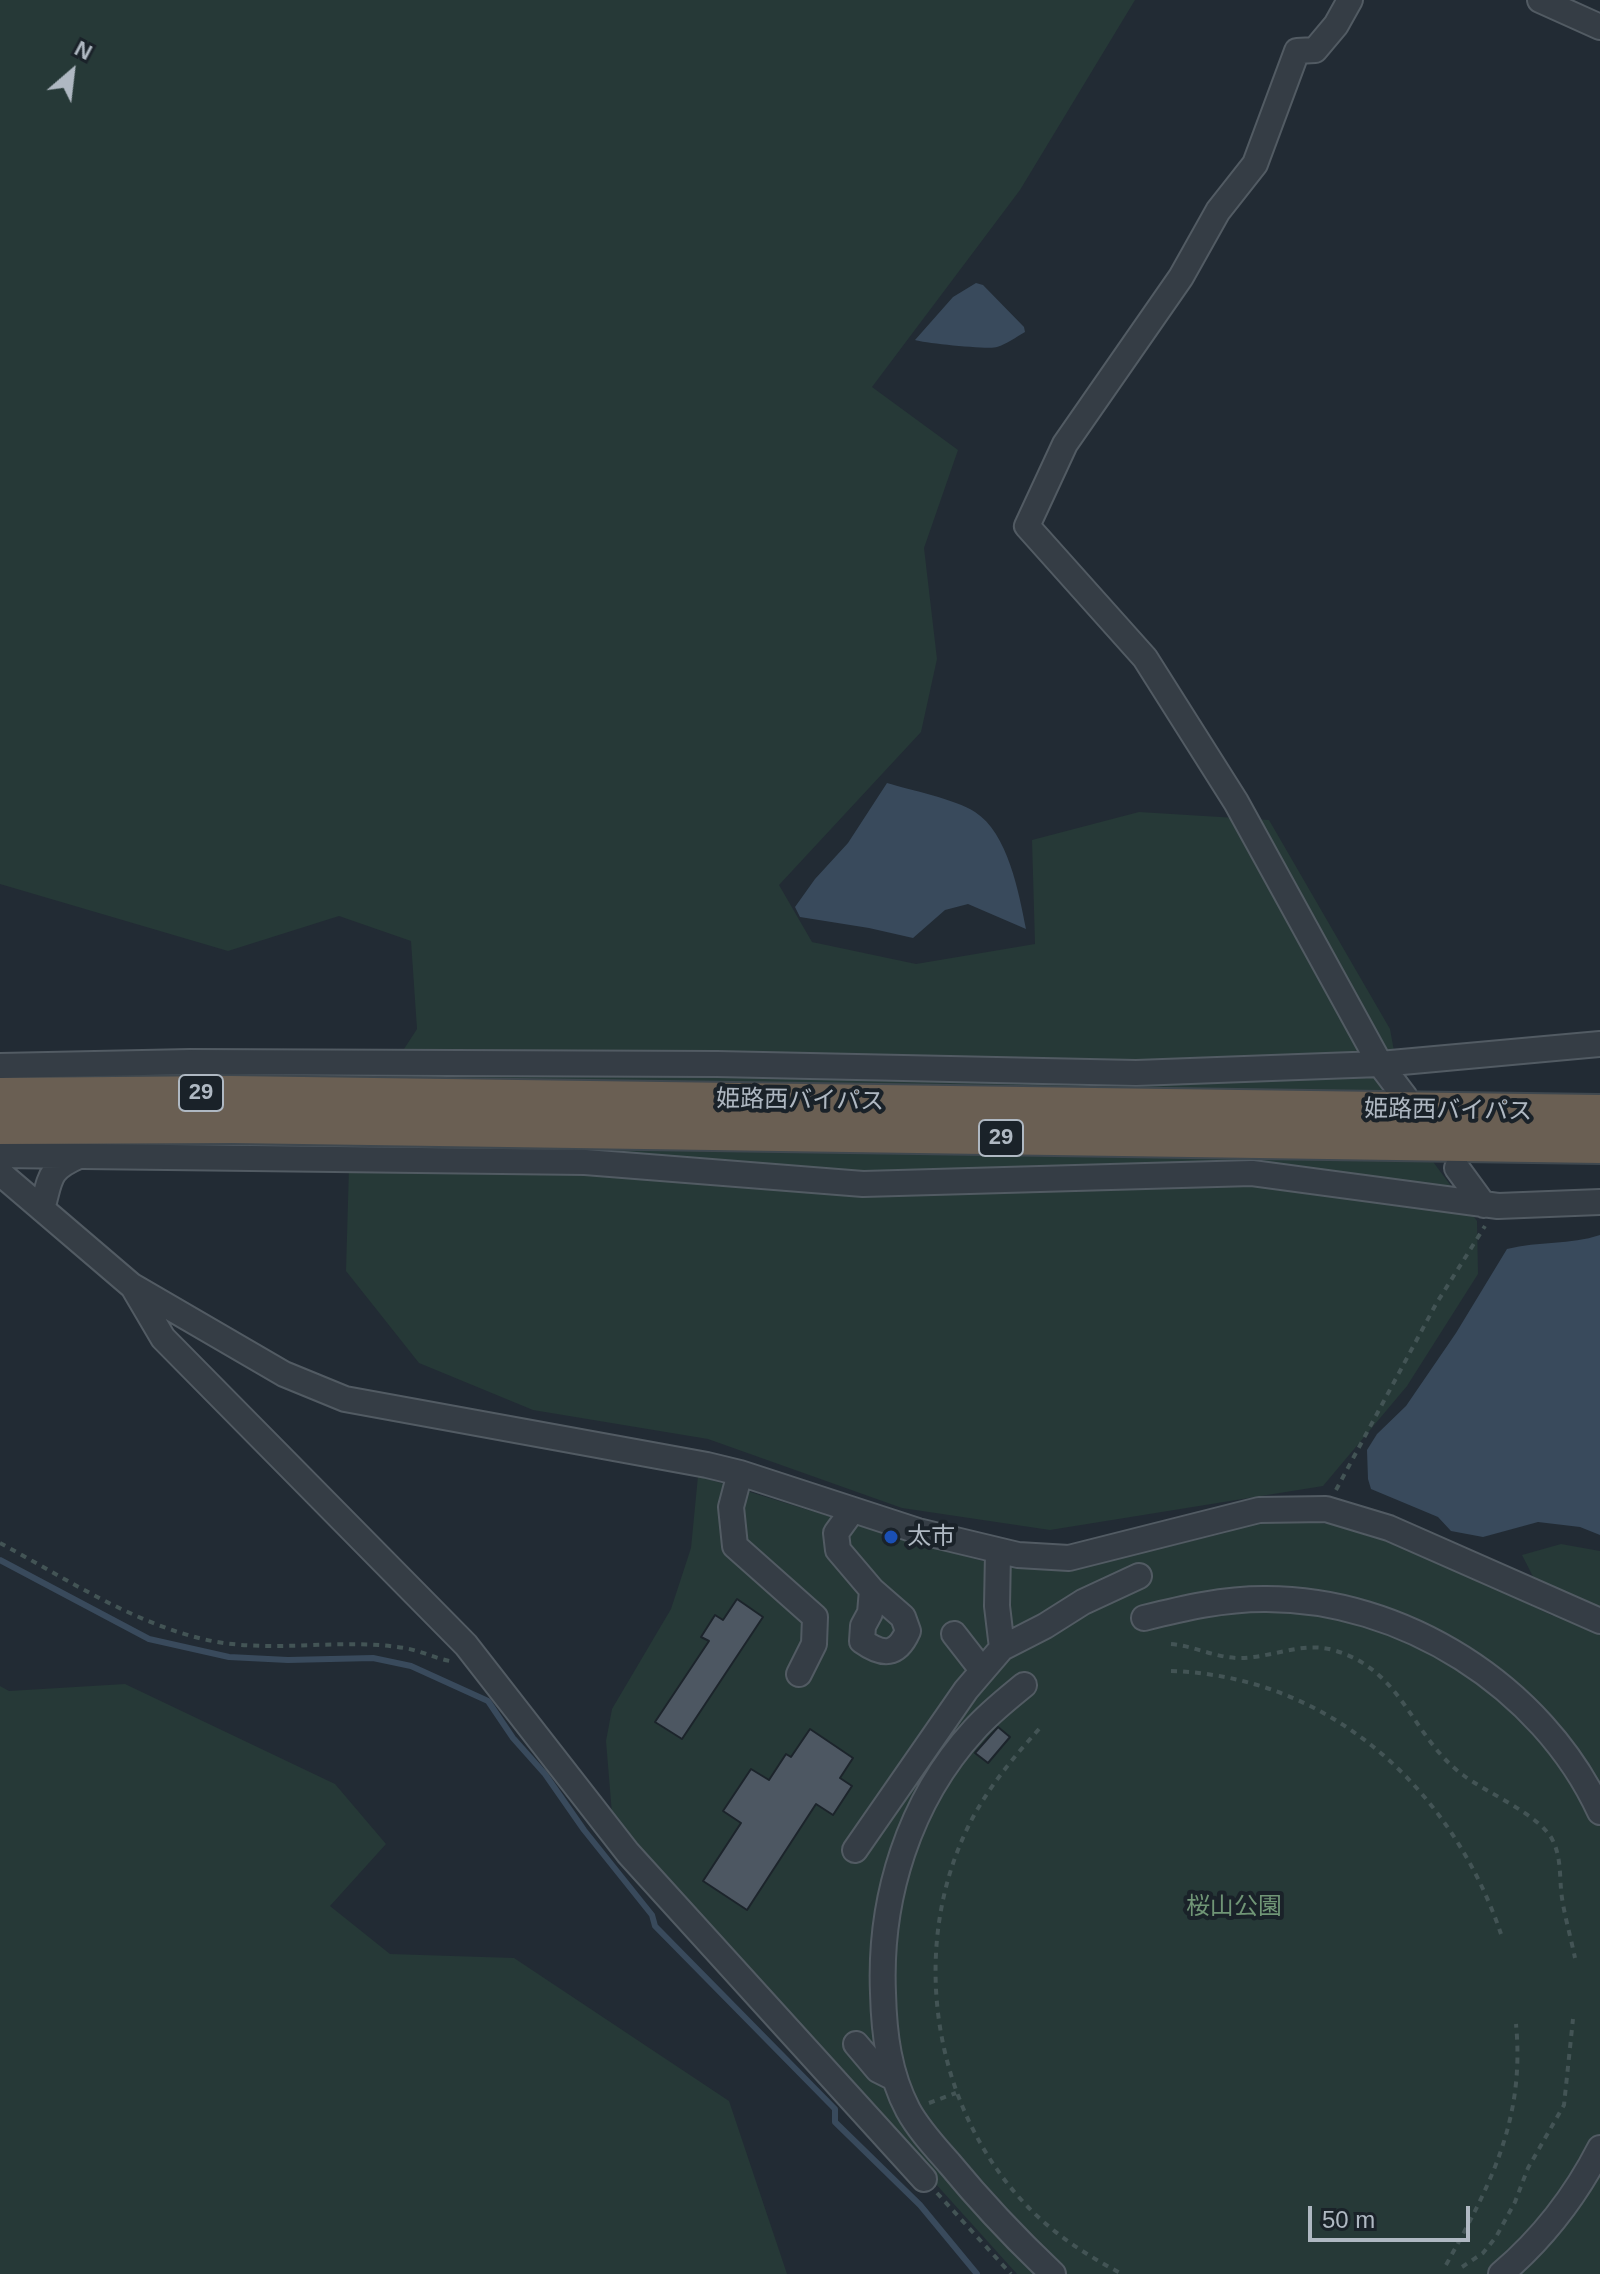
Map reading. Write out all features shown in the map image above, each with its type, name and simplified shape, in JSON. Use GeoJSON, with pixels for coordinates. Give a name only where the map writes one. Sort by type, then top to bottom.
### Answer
{"type":"FeatureCollection","features":[{"type":"Feature","properties":{"kind":"highway","name":"姫路西バイパス"},"geometry":{"type":"LineString","coordinates":[[0,1095],[215,1093],[402,1112],[1600,1146]]}},
{"type":"Feature","properties":{"kind":"highway","name":"姫路西バイパス"},"geometry":{"type":"LineString","coordinates":[[0,1127],[402,1112],[1600,1112]]}},
{"type":"Feature","properties":{"kind":"street"},"geometry":{"type":"LineString","coordinates":[[1350,0],[1336,25],[1315,50],[1297,51],[1255,164],[1218,211],[1181,277],[1065,444],[1027,526],[1145,658],[1236,802],[1380,1064],[1405,1097]]}},
{"type":"Feature","properties":{"kind":"street"},"geometry":{"type":"LineString","coordinates":[[1540,0],[1600,27]]}},
{"type":"Feature","properties":{"kind":"street"},"geometry":{"type":"LineString","coordinates":[[0,1066],[190,1062],[701,1064],[1136,1073],[1380,1064],[1600,1044]]}},
{"type":"Feature","properties":{"kind":"street"},"geometry":{"type":"LineString","coordinates":[[0,1155],[585,1162],[863,1184],[1252,1173],[1491,1206],[1600,1202]]}},
{"type":"Feature","properties":{"kind":"street"},"geometry":{"type":"LineString","coordinates":[[42,1209],[54,1171],[60,1164],[81,1155]]}},
{"type":"Feature","properties":{"kind":"street"},"geometry":{"type":"LineString","coordinates":[[1457,1168],[1491,1206]]}},
{"type":"Feature","properties":{"kind":"street"},"geometry":{"type":"LineString","coordinates":[[0,1173],[131,1285],[284,1374],[345,1399],[740,1473],[852,1511],[998,1552],[1069,1558],[1259,1510],[1326,1509],[1389,1528],[1600,1621]]}},
{"type":"Feature","properties":{"kind":"street"},"geometry":{"type":"LineString","coordinates":[[131,1285],[163,1338],[466,1645],[628,1853],[924,2179]]}},
{"type":"Feature","properties":{"kind":"street"},"geometry":{"type":"LineString","coordinates":[[740,1473],[731,1507],[735,1546],[815,1617],[814,1644],[799,1674]]}},
{"type":"Feature","properties":{"kind":"street"},"geometry":{"type":"LineString","coordinates":[[852,1511],[836,1533],[838,1550],[872,1590]]}},
{"type":"Feature","properties":{"kind":"street"},"geometry":{"type":"LineString","coordinates":[[998,1552],[997,1606],[1002,1648]]}},
{"type":"Feature","properties":{"kind":"street"},"geometry":{"type":"LineString","coordinates":[[855,1850],[982,1670],[1002,1648],[1083,1602],[1139,1576]]}},
{"type":"Feature","properties":{"kind":"street"},"geometry":{"type":"LineString","coordinates":[[1144,1618],[1221,1601],[1266,1599],[1325,1605],[1367,1615],[1408,1630],[1457,1655],[1520,1702],[1544,1726],[1572,1763],[1600,1812]]}},
{"type":"Feature","properties":{"kind":"street"},"geometry":{"type":"LineString","coordinates":[[954,1634],[982,1670]]}},
{"type":"Feature","properties":{"kind":"street"},"geometry":{"type":"LineString","coordinates":[[1024,1685],[975,1729],[955,1754],[915,1823],[895,1873],[886,1914],[882,1974],[884,2031],[894,2078],[924,2135],[1053,2274]]}},
{"type":"Feature","properties":{"kind":"street"},"geometry":{"type":"LineString","coordinates":[[856,2044],[878,2070],[894,2078]]}},
{"type":"Feature","properties":{"kind":"street"},"geometry":{"type":"LineString","coordinates":[[1501,2274],[1543,2233],[1572,2195],[1600,2148]]}},
{"type":"Feature","properties":{"kind":"path"},"geometry":{"type":"LineString","coordinates":[[1326,1509],[1491,1206]]}},
{"type":"Feature","properties":{"kind":"path"},"geometry":{"type":"LineString","coordinates":[[0,1543],[151,1623],[205,1639],[261,1646],[405,1648],[430,1657],[484,1668]]}},
{"type":"Feature","properties":{"kind":"path"},"geometry":{"type":"LineString","coordinates":[[1171,1644],[1240,1658],[1292,1649],[1333,1650],[1392,1685],[1444,1759],[1481,1787],[1539,1823],[1551,1838],[1560,1859],[1562,1897],[1575,1958]]}},
{"type":"Feature","properties":{"kind":"path"},"geometry":{"type":"LineString","coordinates":[[1171,1671],[1233,1679],[1285,1695],[1348,1728],[1371,1745],[1416,1786],[1453,1832],[1470,1859],[1501,1934]]}},
{"type":"Feature","properties":{"kind":"path"},"geometry":{"type":"LineString","coordinates":[[1039,1729],[1010,1761],[984,1798],[967,1828],[949,1878],[936,1957],[936,1989],[943,2048],[956,2093],[983,2149],[1029,2208],[1074,2246],[1122,2274]]}},
{"type":"Feature","properties":{"kind":"path"},"geometry":{"type":"LineString","coordinates":[[1462,2267],[1483,2253],[1496,2237],[1515,2202],[1528,2168],[1564,2105],[1573,2019]]}},
{"type":"Feature","properties":{"kind":"path"},"geometry":{"type":"LineString","coordinates":[[1446,2265],[1484,2196],[1504,2144],[1516,2087],[1516,2024]]}},
{"type":"Feature","properties":{"kind":"path"},"geometry":{"type":"LineString","coordinates":[[909,2111],[956,2093]]}},
{"type":"Feature","properties":{"kind":"path"},"geometry":{"type":"LineString","coordinates":[[924,2179],[1011,2274]]}},
{"type":"Feature","properties":{"kind":"green space"},"geometry":{"type":"Polygon","coordinates":[[[0,0],[1135,0],[1020,190],[872,387],[958,450],[924,548],[937,659],[921,732],[779,885],[812,942],[916,964],[1035,944],[1032,840],[1139,812],[1269,820],[1390,1029],[1408,1128],[1477,1221],[1478,1274],[1407,1386],[1323,1486],[1050,1530],[902,1508],[708,1439],[533,1410],[419,1363],[346,1271],[350,1132],[417,1029],[411,941],[339,916],[228,951],[0,884],[0,0]]]}},
{"type":"Feature","properties":{"kind":"green space","name":"桜山公園"},"geometry":{"type":"Polygon","coordinates":[[[698,1476],[922,1545],[1006,1567],[1071,1570],[1225,1533],[1263,1518],[1352,1526],[1553,1616],[1522,1555],[1561,1544],[1600,1551],[1600,2274],[1017,2274],[613,1826],[606,1741],[612,1709],[671,1609],[691,1548],[698,1476]]]}},
{"type":"Feature","properties":{"kind":"green space"},"geometry":{"type":"Polygon","coordinates":[[[125,1684],[335,1784],[386,1844],[330,1906],[390,1954],[514,1958],[729,2101],[787,2274],[0,2274],[0,1686],[9,1691],[125,1684]]]}},
{"type":"Feature","properties":{"kind":"water"},"geometry":{"type":"Polygon","coordinates":[[[976,283],[983,285],[1024,327],[1025,332],[992,348],[915,340],[953,297],[976,283]]]}},
{"type":"Feature","properties":{"kind":"water"},"geometry":{"type":"Polygon","coordinates":[[[887,783],[956,803],[975,812],[986,822],[996,834],[1010,865],[1026,929],[968,904],[945,910],[913,938],[800,917],[795,907],[815,879],[848,843],[887,783]]]}},
{"type":"Feature","properties":{"kind":"water"},"geometry":{"type":"Polygon","coordinates":[[[1600,1235],[1600,1535],[1580,1527],[1538,1522],[1483,1537],[1451,1531],[1438,1517],[1371,1489],[1367,1450],[1377,1434],[1406,1406],[1456,1333],[1507,1249],[1600,1235]]]}},
{"type":"Feature","properties":{"kind":"building"},"geometry":{"type":"Polygon","coordinates":[[[737,1599],[763,1617],[682,1739],[655,1722],[709,1641],[701,1637],[715,1615],[723,1620],[737,1599]]]}},
{"type":"Feature","properties":{"kind":"building"},"geometry":{"type":"Polygon","coordinates":[[[998,1727],[1010,1737],[988,1763],[975,1753],[998,1727]]]}},
{"type":"Feature","properties":{"kind":"building"},"geometry":{"type":"Polygon","coordinates":[[[810,1729],[853,1758],[840,1778],[852,1786],[833,1815],[816,1804],[747,1910],[703,1881],[741,1823],[723,1811],[751,1769],[769,1780],[786,1754],[791,1757],[810,1729]]]}},
{"type":"Feature","properties":{"kind":"waterway"},"geometry":{"type":"LineString","coordinates":[[0,1560],[149,1639],[229,1657],[288,1660],[373,1658],[411,1666],[488,1701],[513,1738],[545,1774],[584,1830],[652,1915],[655,1926],[835,2109],[835,2122],[920,2205],[977,2274]]}},
{"type":"Feature","properties":{"kind":"place","name":"太市"},"geometry":{"type":"Point","coordinates":[891,1537]}}]}
